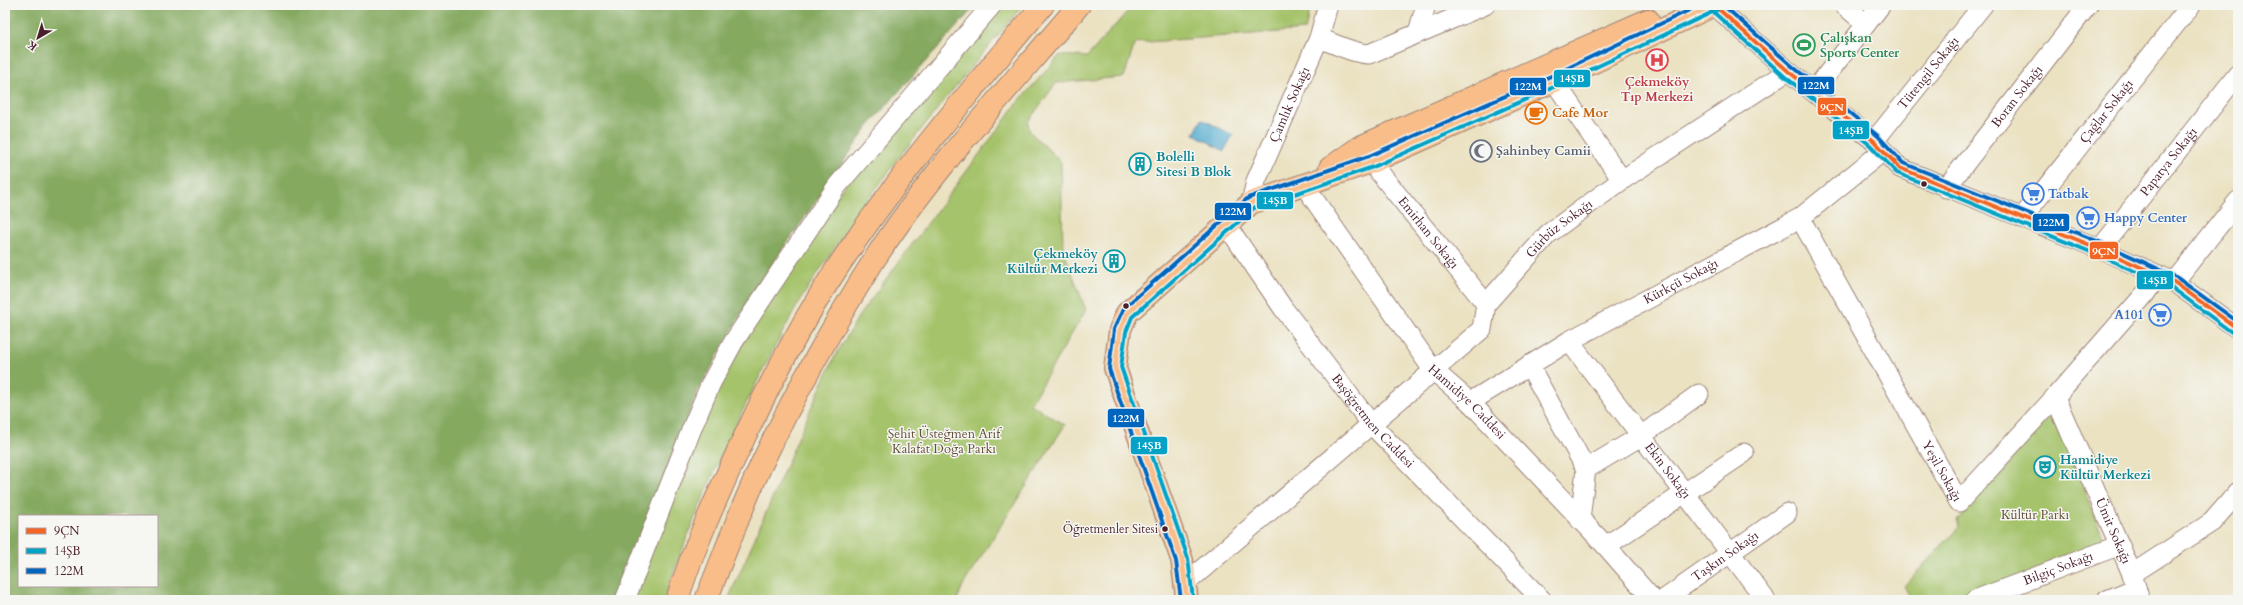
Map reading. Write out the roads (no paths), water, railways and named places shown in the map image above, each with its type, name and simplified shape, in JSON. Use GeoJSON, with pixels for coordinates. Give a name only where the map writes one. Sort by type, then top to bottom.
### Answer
{"type":"FeatureCollection","features":[{"type":"Feature","properties":{"kind":"main road"},"geometry":{"type":"LineString","coordinates":[[677,600],[685,573],[717,497],[750,425],[822,291],[888,195],[958,107],[1043,5]]}},
{"type":"Feature","properties":{"kind":"main road"},"geometry":{"type":"LineString","coordinates":[[706,600],[764,459],[829,334],[875,259],[916,202],[971,132],[1079,5]]}},
{"type":"Feature","properties":{"kind":"main road"},"geometry":{"type":"LineString","coordinates":[[1304,185],[1360,147],[1682,5]]}},
{"type":"Feature","properties":{"kind":"main road"},"geometry":{"type":"LineString","coordinates":[[1186,592],[1182,560],[1115,368],[1120,330],[1127,313],[1251,203],[1371,162],[1554,81],[1714,5]]}},
{"type":"Feature","properties":{"kind":"street"},"geometry":{"type":"LineString","coordinates":[[625,600],[694,423],[711,383],[734,341],[837,186],[992,5]]}},
{"type":"Feature","properties":{"kind":"street","name":"Çamlık Sokağı"},"geometry":{"type":"LineString","coordinates":[[1251,203],[1256,181],[1319,38],[1328,5]]}},
{"type":"Feature","properties":{"kind":"street"},"geometry":{"type":"LineString","coordinates":[[1418,32],[1426,5]]}},
{"type":"Feature","properties":{"kind":"street"},"geometry":{"type":"LineString","coordinates":[[1319,38],[1345,47],[1356,54],[1369,54],[1484,5]]}},
{"type":"Feature","properties":{"kind":"street"},"geometry":{"type":"LineString","coordinates":[[1714,5],[1788,71],[1879,146],[1900,168],[1946,188],[2100,249],[2166,279],[2238,329]]}},
{"type":"Feature","properties":{"kind":"street"},"geometry":{"type":"LineString","coordinates":[[1844,5],[1866,24]]}},
{"type":"Feature","properties":{"kind":"street"},"geometry":{"type":"LineString","coordinates":[[1814,91],[1881,5]]}},
{"type":"Feature","properties":{"kind":"street","name":"Tütengil Sokağı"},"geometry":{"type":"LineString","coordinates":[[1879,146],[1982,5]]}},
{"type":"Feature","properties":{"kind":"street","name":"Boran Sokağı"},"geometry":{"type":"LineString","coordinates":[[1946,188],[2088,5]]}},
{"type":"Feature","properties":{"kind":"street","name":"Çağlar Sokağı"},"geometry":{"type":"LineString","coordinates":[[2022,218],[2190,5]]}},
{"type":"Feature","properties":{"kind":"street","name":"Gürbüz Sokağı"},"geometry":{"type":"LineString","coordinates":[[1486,304],[1548,234],[1622,180],[1788,71]]}},
{"type":"Feature","properties":{"kind":"street","name":"Papatya Sokağı"},"geometry":{"type":"LineString","coordinates":[[2100,249],[2238,74]]}},
{"type":"Feature","properties":{"kind":"street"},"geometry":{"type":"LineString","coordinates":[[1554,81],[1622,180]]}},
{"type":"Feature","properties":{"kind":"street","name":"Kürkçü Sokağı"},"geometry":{"type":"LineString","coordinates":[[1470,402],[1569,341],[1800,218],[1879,146]]}},
{"type":"Feature","properties":{"kind":"street","name":"Emirhan Sokağı"},"geometry":{"type":"LineString","coordinates":[[1371,162],[1486,304]]}},
{"type":"Feature","properties":{"kind":"street","name":"Hamidiye Caddesi"},"geometry":{"type":"LineString","coordinates":[[1304,185],[1433,370],[1470,402],[1606,546],[1653,600]]}},
{"type":"Feature","properties":{"kind":"street","name":"Yeşil Sokağı"},"geometry":{"type":"LineString","coordinates":[[1800,218],[1959,502],[2055,397],[2145,294],[2166,279],[2238,201]]}},
{"type":"Feature","properties":{"kind":"street","name":"Başöğretmen Caddesi"},"geometry":{"type":"LineString","coordinates":[[1226,224],[1283,308],[1372,425],[1542,600]]}},
{"type":"Feature","properties":{"kind":"street"},"geometry":{"type":"LineString","coordinates":[[1186,592],[1433,370],[1482,329],[1486,304]]}},
{"type":"Feature","properties":{"kind":"street","name":"Ekin Sokağı"},"geometry":{"type":"LineString","coordinates":[[1569,341],[1766,600]]}},
{"type":"Feature","properties":{"kind":"street"},"geometry":{"type":"LineString","coordinates":[[1529,365],[1586,469],[1580,520]]}},
{"type":"Feature","properties":{"kind":"street"},"geometry":{"type":"LineString","coordinates":[[1586,469],[1641,436],[1699,394]]}},
{"type":"Feature","properties":{"kind":"street","name":"Ümit Sokağı"},"geometry":{"type":"LineString","coordinates":[[2055,397],[2120,545],[2136,587]]}},
{"type":"Feature","properties":{"kind":"street"},"geometry":{"type":"LineString","coordinates":[[1606,546],[1744,453]]}},
{"type":"Feature","properties":{"kind":"street"},"geometry":{"type":"LineString","coordinates":[[2106,600],[2136,587],[2212,522],[2238,492]]}},
{"type":"Feature","properties":{"kind":"street","name":"Taşkın Sokağı"},"geometry":{"type":"LineString","coordinates":[[1663,600],[1787,513]]}},
{"type":"Feature","properties":{"kind":"street","name":"Bilgiç Sokağı"},"geometry":{"type":"LineString","coordinates":[[1975,600],[2120,545]]}},
{"type":"Feature","properties":{"kind":"water"},"geometry":{"type":"Polygon","coordinates":[[[1202,119],[1233,135],[1224,151],[1194,134],[1202,119]]]}},
{"type":"Feature","properties":{"kind":"place","name":"Çalışkan Sports Center"},"geometry":{"type":"Point","coordinates":[1804,45]}},
{"type":"Feature","properties":{"kind":"place","name":"Çekmeköy Tıp Merkezi"},"geometry":{"type":"Point","coordinates":[1657,60]}},
{"type":"Feature","properties":{"kind":"place","name":"Cafe Mor"},"geometry":{"type":"Point","coordinates":[1536,113]}},
{"type":"Feature","properties":{"kind":"place","name":"Şahinbey Camii"},"geometry":{"type":"Point","coordinates":[1481,151]}},
{"type":"Feature","properties":{"kind":"place","name":"Bolelli Sitesi B Blok"},"geometry":{"type":"Point","coordinates":[1140,164]}},
{"type":"Feature","properties":{"kind":"place","name":"Tatbak"},"geometry":{"type":"Point","coordinates":[2033,194]}},
{"type":"Feature","properties":{"kind":"place","name":"Happy Center"},"geometry":{"type":"Point","coordinates":[2088,218]}},
{"type":"Feature","properties":{"kind":"place","name":"Çekmeköy Kültür Merkezi"},"geometry":{"type":"Point","coordinates":[1114,261]}},
{"type":"Feature","properties":{"kind":"place","name":"A101"},"geometry":{"type":"Point","coordinates":[2160,315]}},
{"type":"Feature","properties":{"kind":"place","name":"Hamidiye Kültür Merkezi"},"geometry":{"type":"Point","coordinates":[2045,467]}},
{"type":"Feature","properties":{"kind":"place","name":"Öğretmenler Sitesi"},"geometry":{"type":"Point","coordinates":[1165,529]}},
{"type":"Feature","properties":{"kind":"park label","name":"Şehit Üsteğmen Arif Kalafat Doğa Parkı"},"geometry":{"type":"Point","coordinates":[944,442]}},
{"type":"Feature","properties":{"kind":"park label","name":"Kültür Parkı"},"geometry":{"type":"Point","coordinates":[2035,515]}}]}
